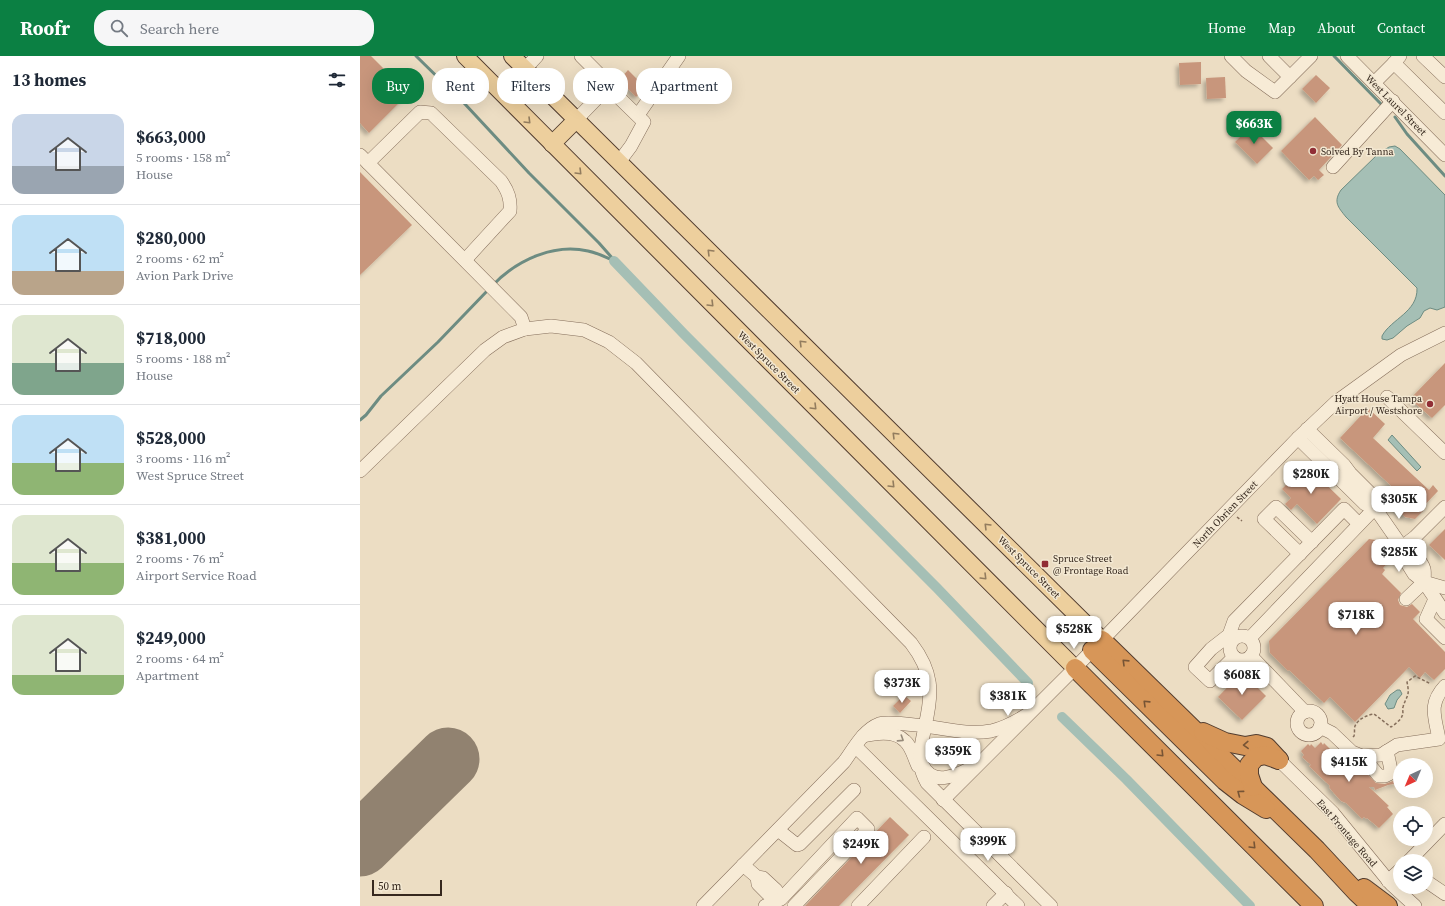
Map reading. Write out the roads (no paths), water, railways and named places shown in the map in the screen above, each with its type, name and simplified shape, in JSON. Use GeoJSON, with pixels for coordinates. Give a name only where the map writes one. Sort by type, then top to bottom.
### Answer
{"type":"FeatureCollection","features":[{"type":"Feature","properties":{"kind":"highway"},"geometry":{"type":"LineString","coordinates":[[1097,645],[1193,728],[1296,829],[1371,906]]}},
{"type":"Feature","properties":{"kind":"highway"},"geometry":{"type":"LineString","coordinates":[[1097,645],[1225,781],[1243,795],[1296,829]]}},
{"type":"Feature","properties":{"kind":"highway"},"geometry":{"type":"LineString","coordinates":[[1075,668],[1314,906]]}},
{"type":"Feature","properties":{"kind":"highway"},"geometry":{"type":"LineString","coordinates":[[1193,728],[1225,742],[1245,746],[1256,744],[1267,748],[1279,760]]}},
{"type":"Feature","properties":{"kind":"highway"},"geometry":{"type":"LineString","coordinates":[[1253,787],[1249,775],[1249,765],[1256,757],[1265,755],[1279,760]]}},
{"type":"Feature","properties":{"kind":"highway"},"geometry":{"type":"LineString","coordinates":[[1317,850],[1388,906]]}},
{"type":"Feature","properties":{"kind":"main road","name":"West Spruce Street"},"geometry":{"type":"LineString","coordinates":[[464,56],[1075,668]]}},
{"type":"Feature","properties":{"kind":"main road","name":"West Spruce Street"},"geometry":{"type":"LineString","coordinates":[[512,56],[524,68]]}},
{"type":"Feature","properties":{"kind":"main road","name":"West Spruce Street"},"geometry":{"type":"LineString","coordinates":[[560,104],[1097,645]]}},
{"type":"Feature","properties":{"kind":"main road"},"geometry":{"type":"LineString","coordinates":[[552,144],[576,120]]}},
{"type":"Feature","properties":{"kind":"street"},"geometry":{"type":"LineString","coordinates":[[526,68],[537,56]]}},
{"type":"Feature","properties":{"kind":"street"},"geometry":{"type":"LineString","coordinates":[[581,56],[593,68]]}},
{"type":"Feature","properties":{"kind":"street"},"geometry":{"type":"LineString","coordinates":[[638,115],[679,56]]}},
{"type":"Feature","properties":{"kind":"street"},"geometry":{"type":"LineString","coordinates":[[1231,56],[1246,71],[1275,92],[1309,57]]}},
{"type":"Feature","properties":{"kind":"street"},"geometry":{"type":"LineString","coordinates":[[1269,56],[1290,77]]}},
{"type":"Feature","properties":{"kind":"street","name":"West Laurel Street"},"geometry":{"type":"LineString","coordinates":[[1347,56],[1445,155]]}},
{"type":"Feature","properties":{"kind":"street"},"geometry":{"type":"LineString","coordinates":[[1423,56],[1445,77]]}},
{"type":"Feature","properties":{"kind":"street"},"geometry":{"type":"LineString","coordinates":[[1374,83],[1397,59],[1445,113]]}},
{"type":"Feature","properties":{"kind":"street"},"geometry":{"type":"LineString","coordinates":[[1333,168],[1393,101]]}},
{"type":"Feature","properties":{"kind":"street"},"geometry":{"type":"LineString","coordinates":[[576,120],[592,104]]}},
{"type":"Feature","properties":{"kind":"street"},"geometry":{"type":"LineString","coordinates":[[619,162],[631,146],[644,122],[626,104]]}},
{"type":"Feature","properties":{"kind":"street"},"geometry":{"type":"LineString","coordinates":[[465,260],[510,211],[511,202],[508,191],[501,181],[430,113],[420,112],[364,159],[521,317],[525,329]]}},
{"type":"Feature","properties":{"kind":"street"},"geometry":{"type":"LineString","coordinates":[[360,471],[485,350],[503,337],[525,329],[552,326],[584,330],[609,342],[636,362],[912,643],[926,668],[930,684],[929,708],[920,754],[920,765],[924,778]]}},
{"type":"Feature","properties":{"kind":"street","name":"North Obrien Street"},"geometry":{"type":"LineString","coordinates":[[1028,714],[1075,668],[1298,438],[1336,402],[1401,355],[1445,333]]}},
{"type":"Feature","properties":{"kind":"street"},"geometry":{"type":"LineString","coordinates":[[1386,397],[1445,453]]}},
{"type":"Feature","properties":{"kind":"street"},"geometry":{"type":"LineString","coordinates":[[1307,429],[1372,495],[1376,508],[1402,547],[1414,555],[1421,565],[1424,570],[1424,582],[1445,613]]}},
{"type":"Feature","properties":{"kind":"street"},"geometry":{"type":"LineString","coordinates":[[1298,438],[1365,504],[1376,508]]}},
{"type":"Feature","properties":{"kind":"street"},"geometry":{"type":"LineString","coordinates":[[1312,542],[1276,507],[1264,519],[1299,555],[1319,566]]}},
{"type":"Feature","properties":{"kind":"street"},"geometry":{"type":"LineString","coordinates":[[1402,547],[1415,537],[1445,507]]}},
{"type":"Feature","properties":{"kind":"street"},"geometry":{"type":"LineString","coordinates":[[1250,638],[1376,508]]}},
{"type":"Feature","properties":{"kind":"street"},"geometry":{"type":"LineString","coordinates":[[1234,657],[1210,681],[1195,667],[1211,649],[1231,637],[1242,635],[1250,638],[1254,645],[1251,656],[1244,660],[1239,660],[1230,652],[1231,637],[1234,621],[1344,509],[1359,524]]}},
{"type":"Feature","properties":{"kind":"street"},"geometry":{"type":"LineString","coordinates":[[1424,582],[1445,588]]}},
{"type":"Feature","properties":{"kind":"street"},"geometry":{"type":"LineString","coordinates":[[1406,599],[1424,582]]}},
{"type":"Feature","properties":{"kind":"street"},"geometry":{"type":"LineString","coordinates":[[1435,599],[1426,619],[1445,638]]}},
{"type":"Feature","properties":{"kind":"street"},"geometry":{"type":"LineString","coordinates":[[1251,656],[1305,712]]}},
{"type":"Feature","properties":{"kind":"street"},"geometry":{"type":"LineString","coordinates":[[1320,727],[1332,734],[1352,752],[1362,756],[1381,755],[1397,745],[1439,738],[1434,708],[1440,687]]}},
{"type":"Feature","properties":{"kind":"street"},"geometry":{"type":"LineString","coordinates":[[1305,712],[1313,712],[1320,720],[1320,727],[1315,734],[1307,735],[1300,732],[1297,720],[1299,716],[1305,712]]}},
{"type":"Feature","properties":{"kind":"street"},"geometry":{"type":"LineString","coordinates":[[703,906],[844,762],[874,726],[884,723],[925,726],[971,732],[991,731],[1008,725],[1028,714]]}},
{"type":"Feature","properties":{"kind":"street"},"geometry":{"type":"LineString","coordinates":[[943,800],[1028,714]]}},
{"type":"Feature","properties":{"kind":"street"},"geometry":{"type":"LineString","coordinates":[[860,741],[884,733],[894,735],[905,740],[927,783],[1051,906]]}},
{"type":"Feature","properties":{"kind":"street"},"geometry":{"type":"LineString","coordinates":[[860,741],[1018,906]]}},
{"type":"Feature","properties":{"kind":"street"},"geometry":{"type":"LineString","coordinates":[[1362,756],[1379,776],[1385,776],[1390,774],[1391,770],[1387,751]]}},
{"type":"Feature","properties":{"kind":"street"},"geometry":{"type":"LineString","coordinates":[[920,754],[923,766],[935,777],[942,779],[953,776],[981,762]]}},
{"type":"Feature","properties":{"kind":"street","name":"East Frontage Road"},"geometry":{"type":"LineString","coordinates":[[1279,760],[1333,813],[1388,881],[1415,906]]}},
{"type":"Feature","properties":{"kind":"street"},"geometry":{"type":"LineString","coordinates":[[778,830],[797,845],[800,844],[854,790]]}},
{"type":"Feature","properties":{"kind":"street"},"geometry":{"type":"LineString","coordinates":[[765,906],[783,900],[857,818],[868,829],[794,906]]}},
{"type":"Feature","properties":{"kind":"street"},"geometry":{"type":"LineString","coordinates":[[1416,854],[1445,824]]}},
{"type":"Feature","properties":{"kind":"street"},"geometry":{"type":"LineString","coordinates":[[858,906],[924,837]]}},
{"type":"Feature","properties":{"kind":"street"},"geometry":{"type":"LineString","coordinates":[[743,865],[757,877],[758,884],[770,896],[783,900]]}},
{"type":"Feature","properties":{"kind":"street"},"geometry":{"type":"LineString","coordinates":[[1388,881],[1393,876]]}},
{"type":"Feature","properties":{"kind":"street"},"geometry":{"type":"LineString","coordinates":[[1433,886],[1445,894]]}},
{"type":"Feature","properties":{"kind":"street"},"geometry":{"type":"LineString","coordinates":[[994,906],[1006,893]]}},
{"type":"Feature","properties":{"kind":"waterway"},"geometry":{"type":"LineString","coordinates":[[416,56],[464,103],[529,173],[614,260]]}},
{"type":"Feature","properties":{"kind":"waterway"},"geometry":{"type":"LineString","coordinates":[[1334,56],[1381,104]]}},
{"type":"Feature","properties":{"kind":"waterway"},"geometry":{"type":"LineString","coordinates":[[1395,117],[1407,134],[1445,176]]}},
{"type":"Feature","properties":{"kind":"waterway"},"geometry":{"type":"LineString","coordinates":[[493,285],[513,268],[525,261],[562,249],[588,251],[614,261]]}},
{"type":"Feature","properties":{"kind":"waterway"},"geometry":{"type":"LineString","coordinates":[[614,261],[684,334],[937,588],[1028,683]]}},
{"type":"Feature","properties":{"kind":"waterway"},"geometry":{"type":"LineString","coordinates":[[360,420],[366,415],[381,396],[438,342],[489,289]]}},
{"type":"Feature","properties":{"kind":"waterway"},"geometry":{"type":"LineString","coordinates":[[1062,717],[1126,779],[1250,906]]}},
{"type":"Feature","properties":{"kind":"place","name":"Solved By Tanna"},"geometry":{"type":"Point","coordinates":[1313,151]}},
{"type":"Feature","properties":{"kind":"place","name":"Hyatt House Tampa Airport / Westshore"},"geometry":{"type":"Point","coordinates":[1430,404]}},
{"type":"Feature","properties":{"kind":"place","name":"Spruce Street @ Frontage Road"},"geometry":{"type":"Point","coordinates":[1045,564]}}]}
